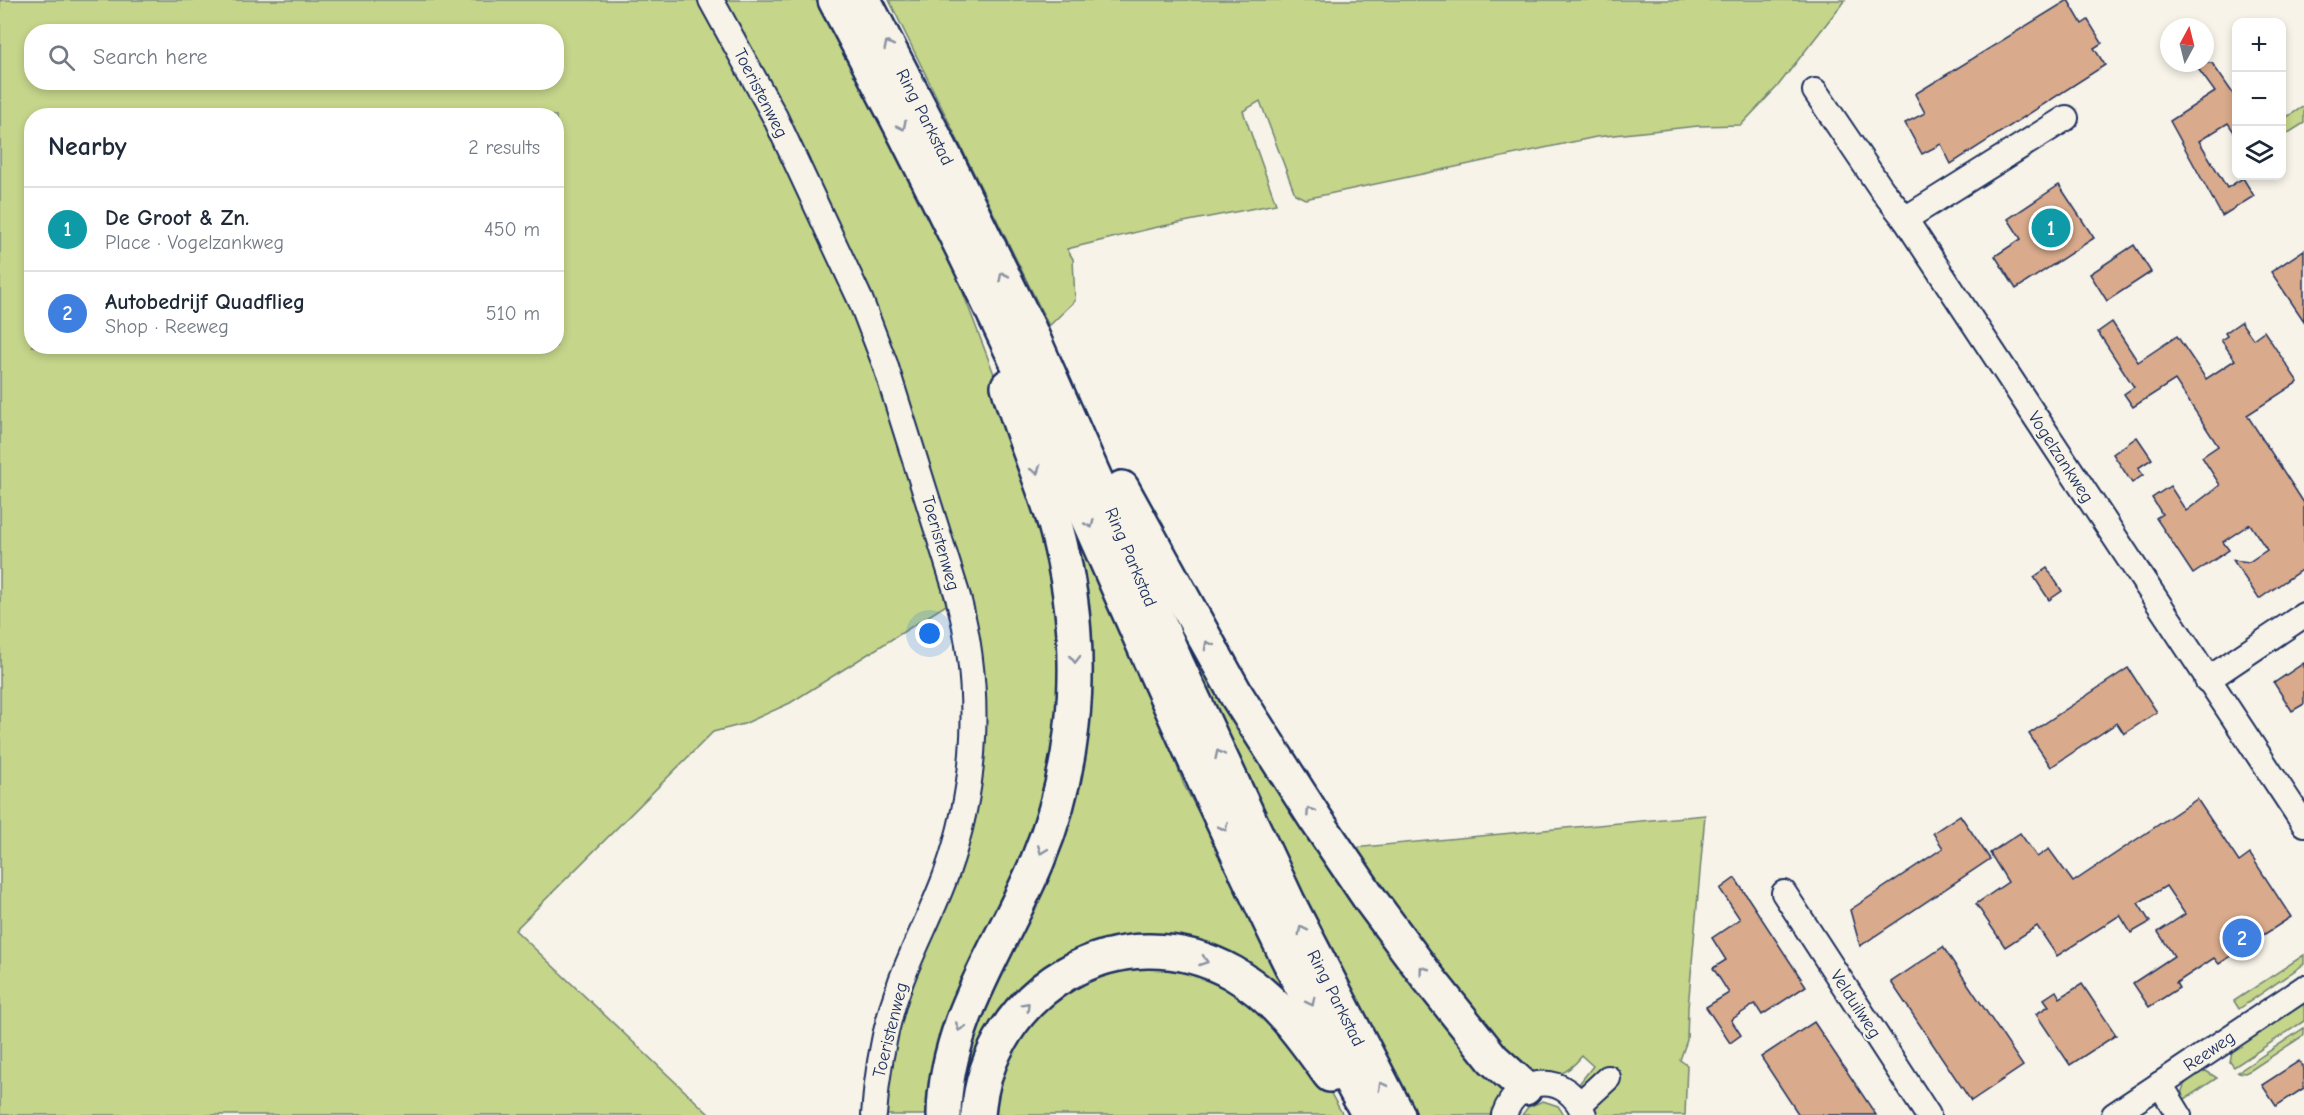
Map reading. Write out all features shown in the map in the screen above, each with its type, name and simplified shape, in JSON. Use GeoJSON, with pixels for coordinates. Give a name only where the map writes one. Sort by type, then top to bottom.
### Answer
{"type":"FeatureCollection","features":[{"type":"Feature","properties":{"kind":"highway","name":"Ring Parkstad"},"geometry":{"type":"LineString","coordinates":[[835,0],[892,106],[978,280],[1062,462],[1217,812],[1270,922],[1369,1115]]}},
{"type":"Feature","properties":{"kind":"highway","name":"Ring Parkstad"},"geometry":{"type":"LineString","coordinates":[[864,0],[942,150],[1029,329],[1177,664],[1283,892],[1398,1115]]}},
{"type":"Feature","properties":{"kind":"highway"},"geometry":{"type":"LineString","coordinates":[[944,1115],[948,1066],[960,1023],[1016,911],[1048,835],[1064,778],[1074,713],[1075,641],[1067,576],[1054,524],[1016,414],[978,280]]}},
{"type":"Feature","properties":{"kind":"highway"},"geometry":{"type":"LineString","coordinates":[[1029,329],[1127,496],[1237,696],[1277,761],[1365,892],[1426,975],[1494,1059],[1525,1088]]}},
{"type":"Feature","properties":{"kind":"highway"},"geometry":{"type":"LineString","coordinates":[[978,1115],[988,1065],[1010,1024],[1025,1005],[1054,980],[1082,965],[1114,955],[1148,951],[1184,954],[1208,962],[1232,972],[1258,989],[1293,1025],[1359,1115]]}},
{"type":"Feature","properties":{"kind":"street","name":"Toeristenweg"},"geometry":{"type":"LineString","coordinates":[[711,0],[775,117],[838,251],[885,364],[964,620],[971,667],[973,752],[965,808],[948,870],[901,981],[892,1009],[880,1056],[874,1115]]}},
{"type":"Feature","properties":{"kind":"street","name":"Vogelzankweg"},"geometry":{"type":"LineString","coordinates":[[1815,91],[1882,190],[1905,219],[2304,824]]}},
{"type":"Feature","properties":{"kind":"street"},"geometry":{"type":"LineString","coordinates":[[1905,219],[2066,118]]}},
{"type":"Feature","properties":{"kind":"street"},"geometry":{"type":"LineString","coordinates":[[2207,680],[2304,615]]}},
{"type":"Feature","properties":{"kind":"street","name":"Velduilweg"},"geometry":{"type":"LineString","coordinates":[[1784,893],[1928,1115]]}},
{"type":"Feature","properties":{"kind":"street","name":"Reeweg"},"geometry":{"type":"LineString","coordinates":[[2114,1115],[2304,988]]}},
{"type":"Feature","properties":{"kind":"street"},"geometry":{"type":"LineString","coordinates":[[1504,1115],[1514,1097],[1525,1088],[1539,1084],[1558,1086],[1574,1096],[1582,1110],[1608,1078]]}},
{"type":"Feature","properties":{"kind":"street"},"geometry":{"type":"LineString","coordinates":[[2160,1084],[2179,1115]]}},
{"type":"Feature","properties":{"kind":"green space"},"geometry":{"type":"Polygon","coordinates":[[[0,0],[820,0],[957,277],[1007,408],[1061,579],[1062,757],[938,1115],[882,1115],[892,1041],[977,775],[951,602],[790,703],[744,724],[713,732],[515,930],[710,1115],[0,1115],[0,0]]]}},
{"type":"Feature","properties":{"kind":"green space"},"geometry":{"type":"Polygon","coordinates":[[[889,0],[1845,0],[1777,87],[1741,125],[1698,126],[1596,137],[1305,199],[1295,194],[1260,101],[1243,111],[1276,204],[1153,228],[1067,249],[1073,259],[1075,301],[1049,326],[889,0]]]}},
{"type":"Feature","properties":{"kind":"green space"},"geometry":{"type":"Polygon","coordinates":[[[2304,106],[2304,123],[2286,134],[2286,117],[2304,106]]]}},
{"type":"Feature","properties":{"kind":"green space"},"geometry":{"type":"Polygon","coordinates":[[[1022,414],[1145,678],[1184,785],[1323,1048],[1210,956],[1050,976],[972,1115],[950,1115],[1081,699],[1022,414]]]}},
{"type":"Feature","properties":{"kind":"green space"},"geometry":{"type":"Polygon","coordinates":[[[1122,501],[1511,1090],[1497,1115],[1410,1115],[1322,950],[1122,501]]]}},
{"type":"Feature","properties":{"kind":"green space"},"geometry":{"type":"Polygon","coordinates":[[[1705,815],[1687,1040],[1680,1060],[1687,1065],[1685,1115],[1592,1115],[1584,1089],[1579,1084],[1593,1066],[1582,1056],[1568,1070],[1555,1075],[1521,1073],[1341,849],[1705,815]]]}},
{"type":"Feature","properties":{"kind":"green space"},"geometry":{"type":"Polygon","coordinates":[[[2304,955],[2304,964],[2239,1009],[2234,1001],[2304,955]]]}},
{"type":"Feature","properties":{"kind":"green space"},"geometry":{"type":"Polygon","coordinates":[[[1119,961],[1231,979],[1321,1076],[1343,1115],[985,1115],[1025,1014],[1119,961]]]}},
{"type":"Feature","properties":{"kind":"green space"},"geometry":{"type":"Polygon","coordinates":[[[2304,1002],[2304,1021],[2234,1067],[2230,1062],[2232,1051],[2304,1002]]]}},
{"type":"Feature","properties":{"kind":"green space"},"geometry":{"type":"Polygon","coordinates":[[[2304,1028],[2304,1035],[2251,1070],[2245,1073],[2238,1072],[2304,1028]]]}},
{"type":"Feature","properties":{"kind":"green space"},"geometry":{"type":"Polygon","coordinates":[[[2206,1071],[2217,1078],[2182,1101],[2182,1090],[2187,1081],[2196,1074],[2206,1071]]]}},
{"type":"Feature","properties":{"kind":"green space"},"geometry":{"type":"Polygon","coordinates":[[[1543,1101],[1558,1106],[1564,1115],[1522,1115],[1528,1107],[1543,1101]]]}},
{"type":"Feature","properties":{"kind":"building"},"geometry":{"type":"Polygon","coordinates":[[[2068,0],[2082,24],[2088,20],[2102,43],[2094,48],[2105,65],[1951,164],[1941,144],[1922,154],[1905,123],[1925,113],[1915,94],[2068,0]]]}},
{"type":"Feature","properties":{"kind":"building"},"geometry":{"type":"Polygon","coordinates":[[[2214,66],[2232,92],[2232,129],[2228,123],[2199,141],[2227,188],[2240,180],[2244,180],[2254,196],[2222,216],[2170,121],[2215,92],[2201,72],[2214,72],[2214,66]]]}},
{"type":"Feature","properties":{"kind":"building"},"geometry":{"type":"Polygon","coordinates":[[[2059,185],[2094,238],[2016,289],[1995,256],[2021,239],[2008,219],[2059,185]]]}},
{"type":"Feature","properties":{"kind":"building"},"geometry":{"type":"Polygon","coordinates":[[[2134,245],[2151,272],[2107,301],[2090,274],[2134,245]]]}},
{"type":"Feature","properties":{"kind":"building"},"geometry":{"type":"Polygon","coordinates":[[[2304,250],[2304,321],[2271,272],[2304,250]]]}},
{"type":"Feature","properties":{"kind":"building"},"geometry":{"type":"Polygon","coordinates":[[[2112,322],[2138,362],[2177,336],[2206,379],[2235,360],[2221,340],[2227,336],[2225,333],[2241,322],[2253,339],[2264,331],[2298,382],[2247,415],[2304,503],[2304,568],[2259,599],[2233,560],[2249,562],[2267,550],[2250,524],[2223,542],[2229,550],[2193,574],[2156,518],[2162,514],[2152,498],[2170,486],[2186,511],[2220,485],[2202,457],[2218,446],[2175,380],[2133,407],[2124,394],[2134,387],[2098,332],[2112,322]]]}},
{"type":"Feature","properties":{"kind":"building"},"geometry":{"type":"Polygon","coordinates":[[[2137,437],[2152,459],[2138,468],[2143,475],[2132,483],[2113,454],[2137,437]]]}},
{"type":"Feature","properties":{"kind":"building"},"geometry":{"type":"Polygon","coordinates":[[[2047,568],[2062,591],[2049,600],[2034,577],[2047,568]]]}},
{"type":"Feature","properties":{"kind":"building"},"geometry":{"type":"Polygon","coordinates":[[[2304,663],[2304,704],[2292,711],[2274,683],[2304,663]]]}},
{"type":"Feature","properties":{"kind":"building"},"geometry":{"type":"Polygon","coordinates":[[[2128,668],[2157,712],[2124,734],[2117,723],[2051,767],[2029,734],[2128,668]]]}},
{"type":"Feature","properties":{"kind":"building"},"geometry":{"type":"Polygon","coordinates":[[[2197,799],[2239,862],[2250,854],[2291,917],[2219,964],[2214,958],[2176,983],[2179,988],[2149,1007],[2133,983],[2174,956],[2158,932],[2185,914],[2166,886],[2138,903],[2150,922],[2131,933],[2120,915],[2057,956],[2037,926],[2005,947],[1976,904],[2008,882],[1990,853],[2020,833],[2037,857],[2049,849],[2073,882],[2197,799]]]}},
{"type":"Feature","properties":{"kind":"building"},"geometry":{"type":"Polygon","coordinates":[[[1960,815],[1990,859],[1860,946],[1850,910],[1943,848],[1933,833],[1960,815]]]}},
{"type":"Feature","properties":{"kind":"building"},"geometry":{"type":"Polygon","coordinates":[[[1735,878],[1806,986],[1762,1015],[1755,1004],[1731,1020],[1741,1035],[1730,1043],[1706,1007],[1729,993],[1713,968],[1726,960],[1712,938],[1740,919],[1720,889],[1735,878]]]}},
{"type":"Feature","properties":{"kind":"building"},"geometry":{"type":"Polygon","coordinates":[[[1943,947],[2023,1066],[1971,1101],[1891,982],[1943,947]]]}},
{"type":"Feature","properties":{"kind":"building"},"geometry":{"type":"Polygon","coordinates":[[[2082,984],[2116,1035],[2070,1065],[2036,1014],[2049,1006],[2044,999],[2056,991],[2060,998],[2082,984]]]}},
{"type":"Feature","properties":{"kind":"building"},"geometry":{"type":"Polygon","coordinates":[[[1814,1022],[1876,1115],[1799,1115],[1761,1057],[1814,1022]]]}},
{"type":"Feature","properties":{"kind":"building"},"geometry":{"type":"Polygon","coordinates":[[[2299,1061],[2304,1069],[2304,1088],[2276,1106],[2262,1085],[2299,1061]]]}},
{"type":"Feature","properties":{"kind":"place","name":"De Groot & Zn."},"geometry":{"type":"Point","coordinates":[2051,228]}},
{"type":"Feature","properties":{"kind":"place","name":"Autobedrijf Quadflieg"},"geometry":{"type":"Point","coordinates":[2242,938]}}]}
